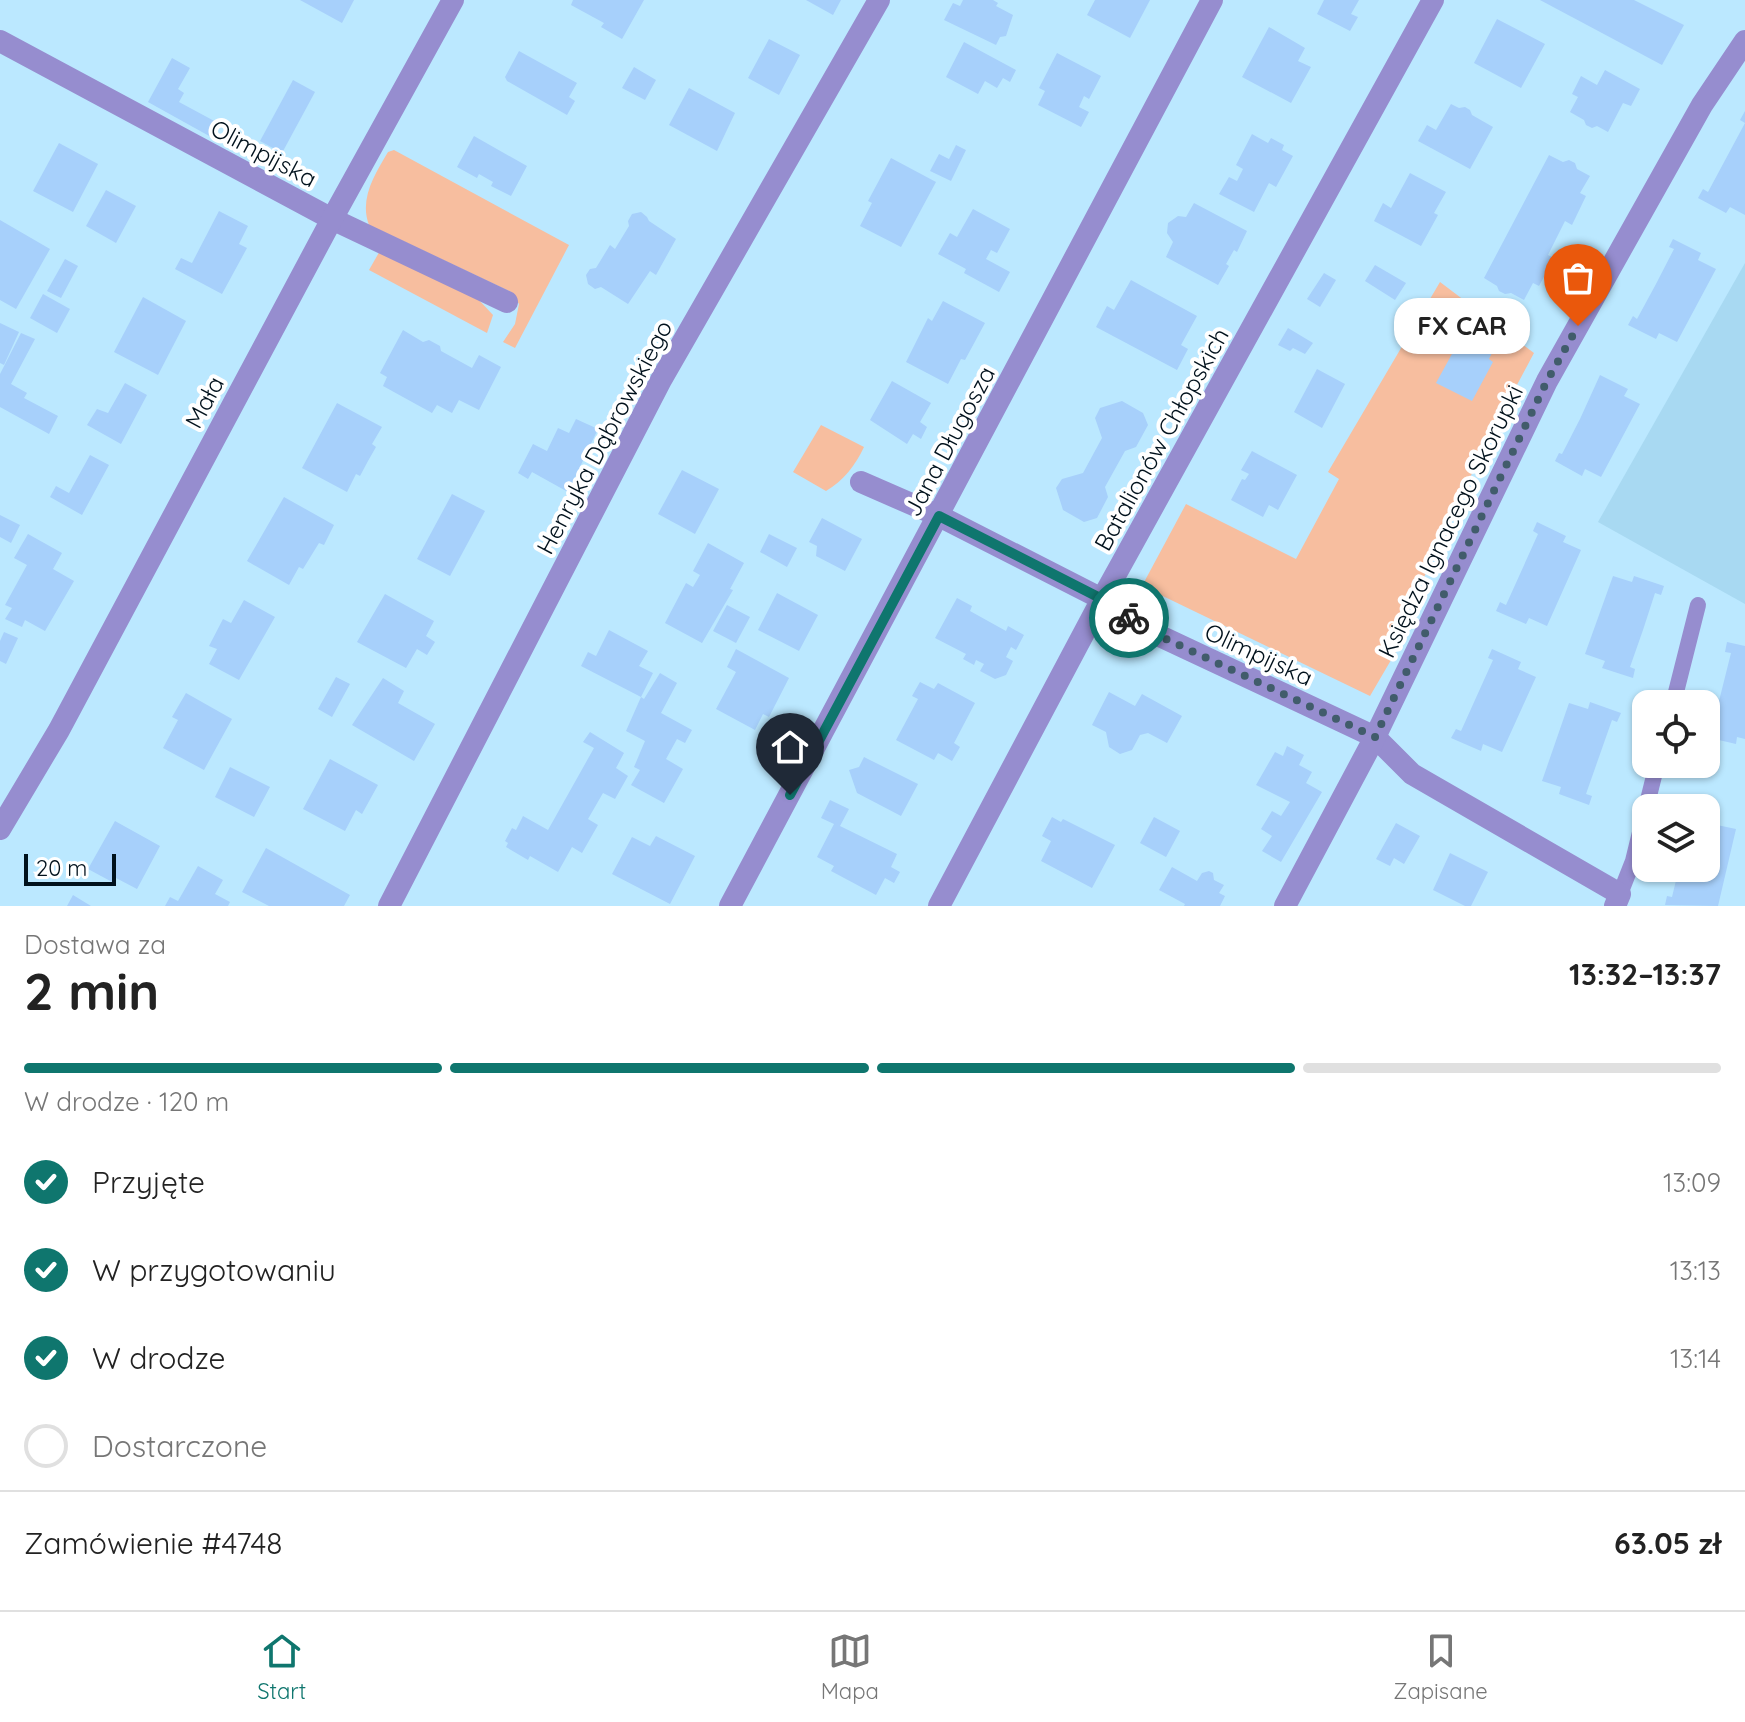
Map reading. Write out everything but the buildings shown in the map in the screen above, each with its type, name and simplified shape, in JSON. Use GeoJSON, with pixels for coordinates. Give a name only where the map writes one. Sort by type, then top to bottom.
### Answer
{"type":"FeatureCollection","features":[{"type":"Feature","properties":{"kind":"street","name":"Mała"},"geometry":{"type":"LineString","coordinates":[[0,829],[59,730],[332,219],[453,0]]}},
{"type":"Feature","properties":{"kind":"street","name":"Henryka Dąbrowskiego"},"geometry":{"type":"LineString","coordinates":[[389,906],[661,380],[879,0]]}},
{"type":"Feature","properties":{"kind":"street","name":"Jana Długosza"},"geometry":{"type":"LineString","coordinates":[[730,906],[1212,0]]}},
{"type":"Feature","properties":{"kind":"street","name":"Batalionów Chłopskich"},"geometry":{"type":"LineString","coordinates":[[939,906],[1102,599],[1433,0]]}},
{"type":"Feature","properties":{"kind":"street","name":"Olimpijska"},"geometry":{"type":"LineString","coordinates":[[0,41],[332,219],[507,302]]}},
{"type":"Feature","properties":{"kind":"street","name":"Księdza Ignacego Skorupki"},"geometry":{"type":"LineString","coordinates":[[1285,906],[1375,737],[1547,381],[1702,105],[1744,45]]}},
{"type":"Feature","properties":{"kind":"street","name":"Olimpijska"},"geometry":{"type":"LineString","coordinates":[[861,482],[939,516],[1102,599],[1147,630],[1375,737],[1412,774],[1618,900]]}},
{"type":"Feature","properties":{"kind":"lane"},"geometry":{"type":"LineString","coordinates":[[1677,690],[1698,605]]}},
{"type":"Feature","properties":{"kind":"lane"},"geometry":{"type":"LineString","coordinates":[[1618,900],[1632,864]]}},
{"type":"Feature","properties":{"kind":"shaded area"},"geometry":{"type":"Polygon","coordinates":[[[394,150],[569,245],[515,348],[503,342],[515,324],[519,304],[511,292],[369,225],[366,206],[370,187],[388,152],[394,150]]]}},
{"type":"Feature","properties":{"kind":"shaded area"},"geometry":{"type":"Polygon","coordinates":[[[381,249],[477,298],[493,315],[487,333],[369,270],[381,249]]]}},
{"type":"Feature","properties":{"kind":"shaded area"},"geometry":{"type":"Polygon","coordinates":[[[1745,263],[1745,604],[1598,522],[1745,263]]]}},
{"type":"Feature","properties":{"kind":"shaded area"},"geometry":{"type":"Polygon","coordinates":[[[1440,282],[1534,353],[1487,441],[1407,614],[1415,619],[1370,696],[1142,586],[1186,504],[1296,559],[1339,479],[1328,472],[1440,282]]]}},
{"type":"Feature","properties":{"kind":"shaded area"},"geometry":{"type":"Polygon","coordinates":[[[821,425],[864,447],[848,472],[826,491],[793,472],[821,425]]]}},
{"type":"Feature","properties":{"kind":"way so far"},"geometry":{"type":"LineString","coordinates":[[1129,618],[1147,630],[1375,737],[1547,381],[1578,326]]}},
{"type":"Feature","properties":{"kind":"place","name":"FX CAR"},"geometry":{"type":"Point","coordinates":[1578,326]}},
{"type":"Feature","properties":{"kind":"route"},"geometry":{"type":"LineString","coordinates":[[790,795],[939,516],[1102,599],[1129,618]]}}]}
